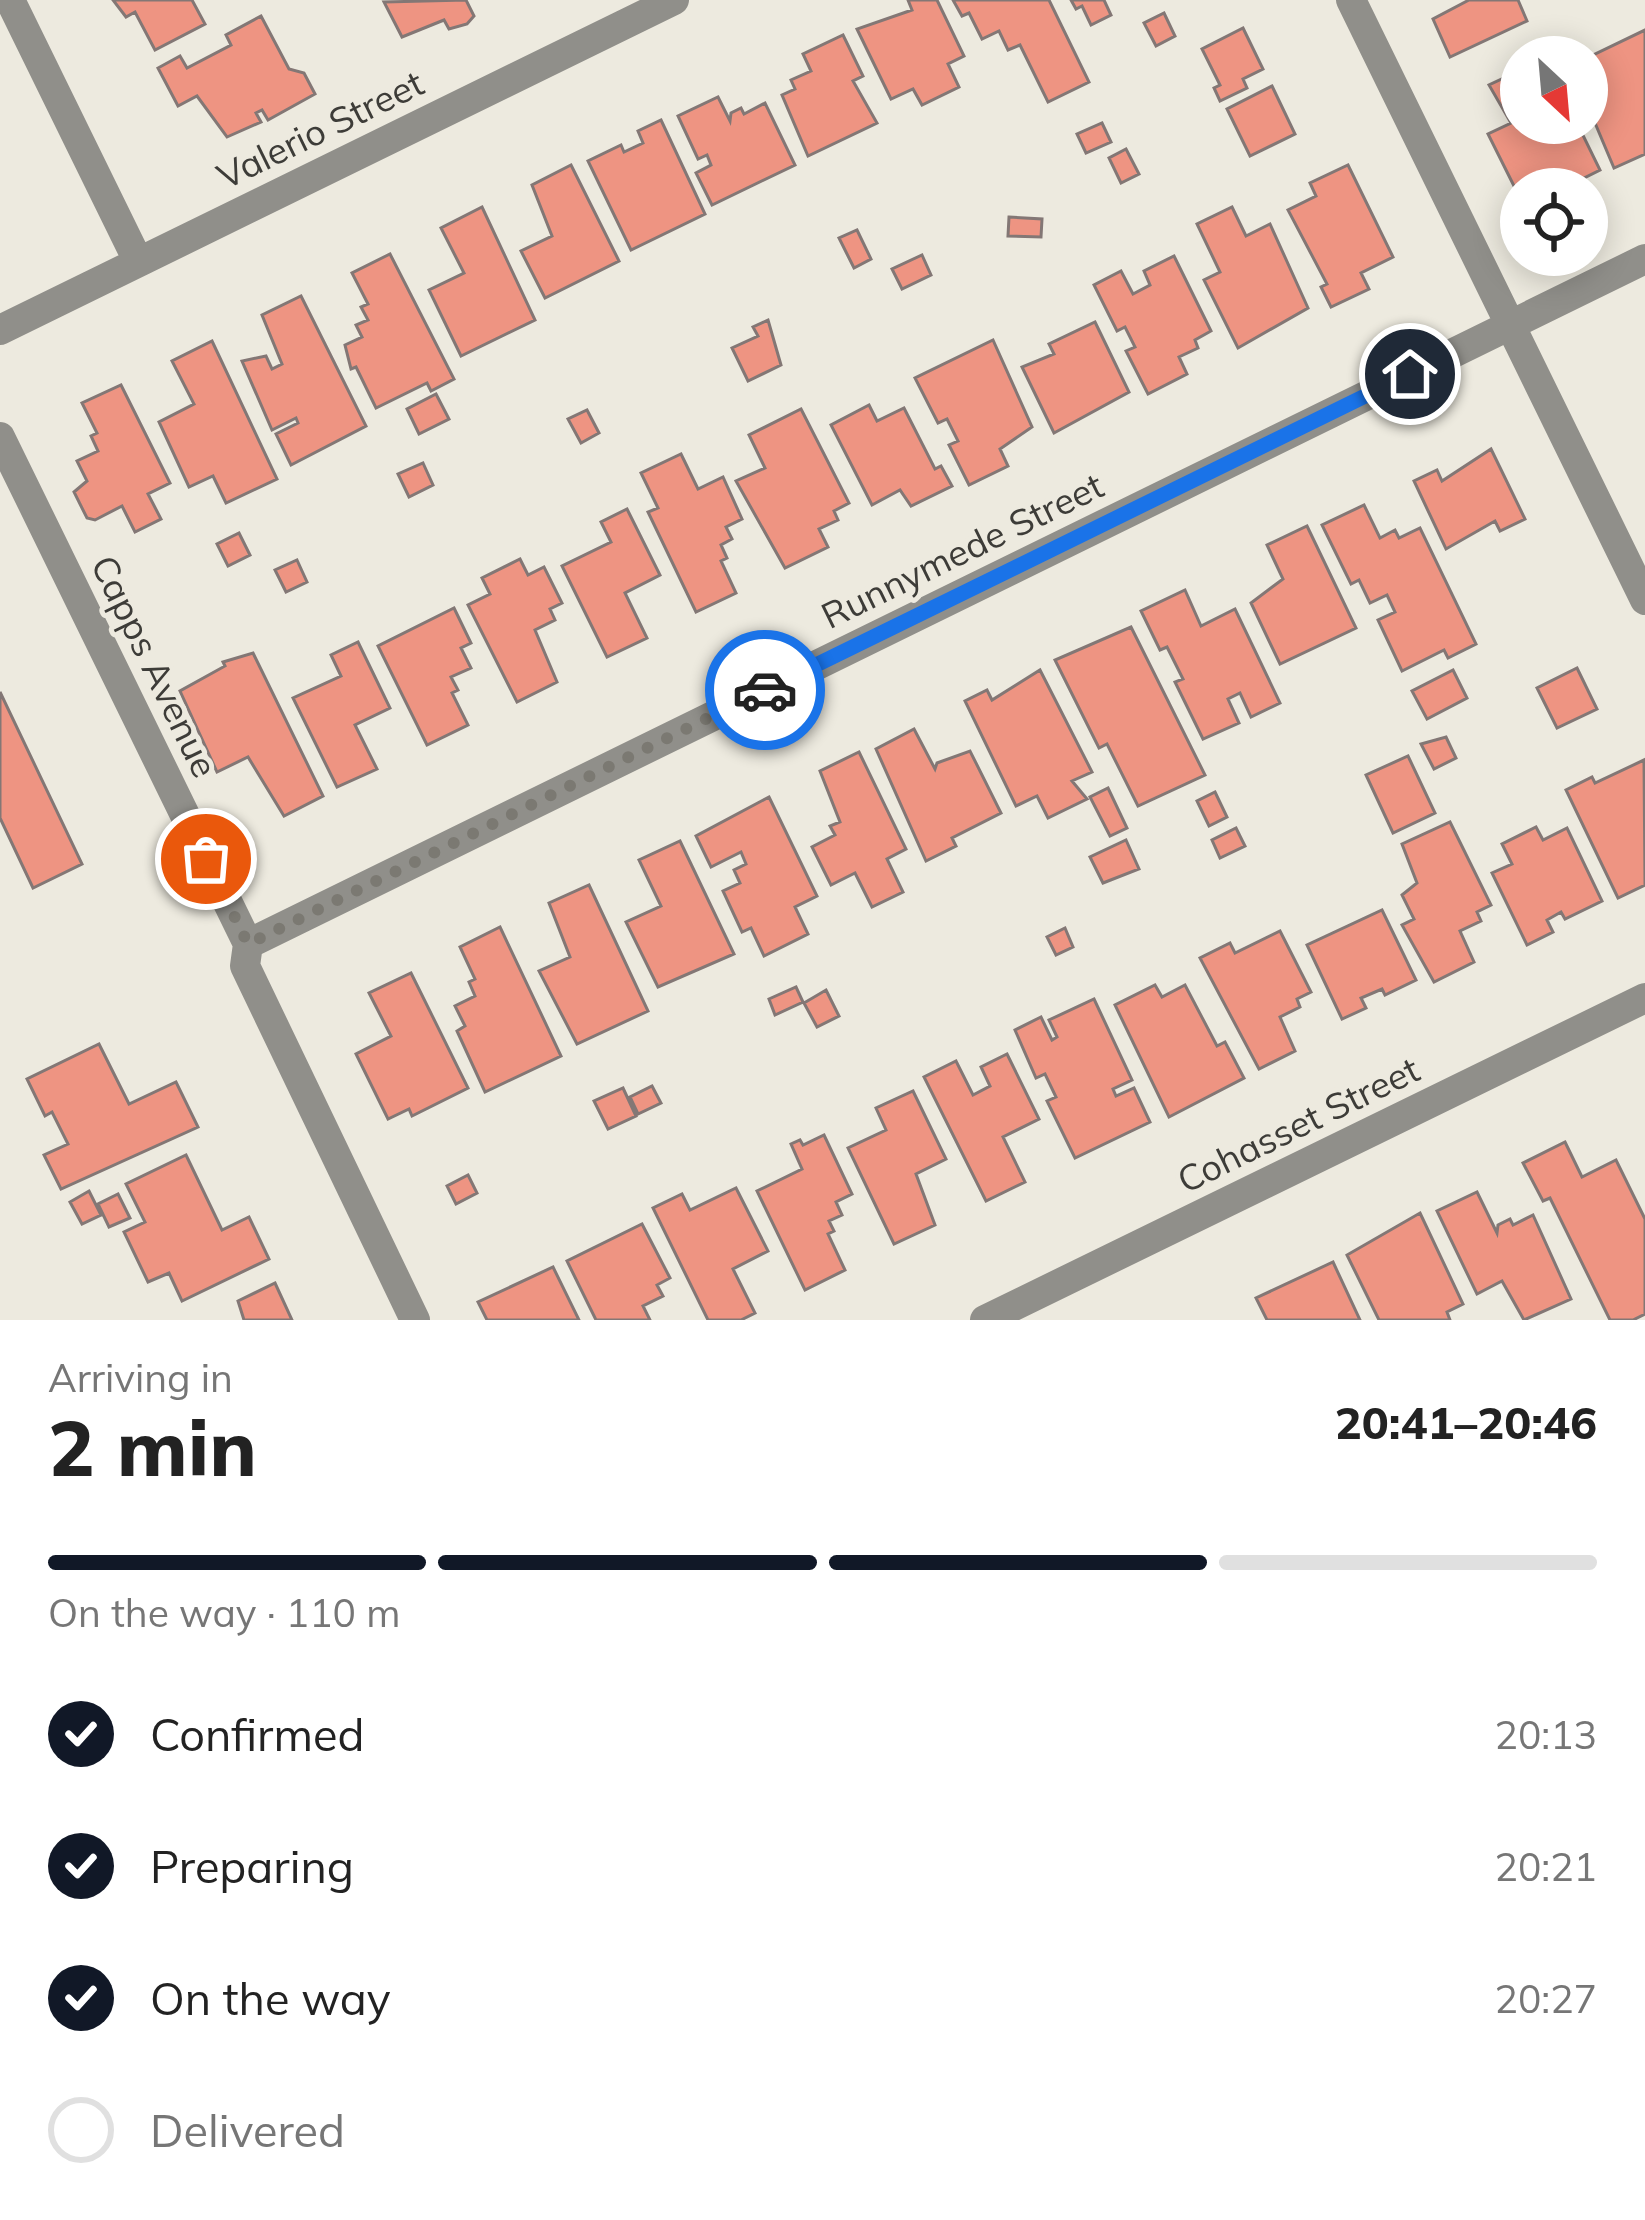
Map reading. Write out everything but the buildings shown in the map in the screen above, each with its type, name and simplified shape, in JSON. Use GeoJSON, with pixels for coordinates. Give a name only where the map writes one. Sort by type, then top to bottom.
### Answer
{"type":"FeatureCollection","features":[{"type":"Feature","properties":{"kind":"street"},"geometry":{"type":"LineString","coordinates":[[10,0],[138,261]]}},
{"type":"Feature","properties":{"kind":"street","name":"Valerio Street"},"geometry":{"type":"LineString","coordinates":[[0,330],[618,12],[674,0]]}},
{"type":"Feature","properties":{"kind":"street"},"geometry":{"type":"LineString","coordinates":[[1351,0],[1645,600]]}},
{"type":"Feature","properties":{"kind":"street","name":"Runnymede Street"},"geometry":{"type":"LineString","coordinates":[[248,944],[1645,259]]}},
{"type":"Feature","properties":{"kind":"street","name":"Capps Avenue"},"geometry":{"type":"LineString","coordinates":[[0,437],[248,944],[244,966],[415,1320]]}},
{"type":"Feature","properties":{"kind":"street","name":"Cohasset Street"},"geometry":{"type":"LineString","coordinates":[[985,1320],[1645,998]]}},
{"type":"Feature","properties":{"kind":"way so far"},"geometry":{"type":"LineString","coordinates":[[206,859],[248,944],[765,690]]}},
{"type":"Feature","properties":{"kind":"route"},"geometry":{"type":"LineString","coordinates":[[765,690],[1410,374]]}}]}
